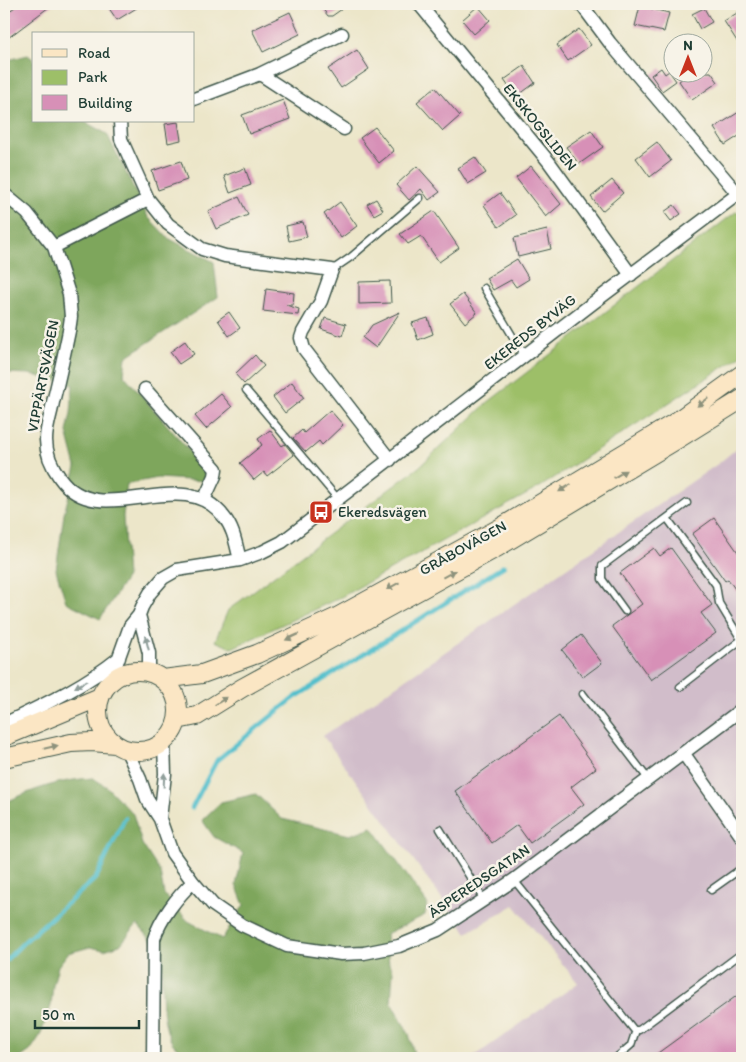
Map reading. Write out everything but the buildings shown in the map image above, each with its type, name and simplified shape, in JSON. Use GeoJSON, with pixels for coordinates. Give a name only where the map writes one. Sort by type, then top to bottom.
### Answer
{"type":"FeatureCollection","features":[{"type":"Feature","properties":{"kind":"main road","name":"GRÅBOVÄGEN"},"geometry":{"type":"LineString","coordinates":[[156,676],[202,674],[257,654],[337,617],[498,529],[674,423],[742,374]]}},
{"type":"Feature","properties":{"kind":"main road","name":"GRÅBOVÄGEN"},"geometry":{"type":"LineString","coordinates":[[178,720],[197,716],[242,688],[498,547],[742,399]]}},
{"type":"Feature","properties":{"kind":"main road"},"geometry":{"type":"LineString","coordinates":[[4,758],[71,743],[92,742],[121,747],[146,750],[156,747],[164,742],[173,732],[178,720],[178,705],[173,691],[156,676],[142,671],[128,672],[110,682],[100,697],[98,706],[100,723],[104,732],[121,747]]}},
{"type":"Feature","properties":{"kind":"main road"},"geometry":{"type":"LineString","coordinates":[[4,737],[100,697]]}},
{"type":"Feature","properties":{"kind":"street","name":"EKSKOGSLIDEN"},"geometry":{"type":"LineString","coordinates":[[419,4],[548,162],[631,275]]}},
{"type":"Feature","properties":{"kind":"street"},"geometry":{"type":"LineString","coordinates":[[581,4],[610,43],[740,193]]}},
{"type":"Feature","properties":{"kind":"street"},"geometry":{"type":"LineString","coordinates":[[195,99],[260,74],[342,34]]}},
{"type":"Feature","properties":{"kind":"street"},"geometry":{"type":"LineString","coordinates":[[260,74],[344,129]]}},
{"type":"Feature","properties":{"kind":"street"},"geometry":{"type":"LineString","coordinates":[[120,122],[121,139],[148,199],[168,224],[202,249],[225,256],[332,270],[321,301],[303,332],[302,343],[304,349],[390,460]]}},
{"type":"Feature","properties":{"kind":"street","name":"EKEREDS BYVÄG"},"geometry":{"type":"LineString","coordinates":[[110,682],[121,656],[130,626],[140,615],[142,606],[153,589],[163,578],[177,570],[240,560],[282,542],[740,193]]}},
{"type":"Feature","properties":{"kind":"street","name":"VIPPÄRTSVÄGEN"},"geometry":{"type":"LineString","coordinates":[[4,194],[28,213],[54,247],[66,283],[71,317],[47,429],[47,450],[51,464],[65,485],[84,497],[98,501],[117,501],[165,494],[183,494],[204,500],[225,517],[233,532],[240,560]]}},
{"type":"Feature","properties":{"kind":"street"},"geometry":{"type":"LineString","coordinates":[[54,247],[148,199]]}},
{"type":"Feature","properties":{"kind":"street"},"geometry":{"type":"LineString","coordinates":[[145,389],[216,468],[215,476],[204,500]]}},
{"type":"Feature","properties":{"kind":"street"},"geometry":{"type":"LineString","coordinates":[[140,615],[156,676]]}},
{"type":"Feature","properties":{"kind":"street"},"geometry":{"type":"LineString","coordinates":[[4,724],[97,675],[121,656]]}},
{"type":"Feature","properties":{"kind":"street","name":"ÄSPEREDSGATAN"},"geometry":{"type":"LineString","coordinates":[[121,747],[140,779],[147,799],[160,819],[172,853],[213,905],[224,914],[286,946],[341,954],[364,953],[399,946],[438,930],[514,880],[742,709]]}},
{"type":"Feature","properties":{"kind":"street","name":"ÄSPEREDSGATAN"},"geometry":{"type":"LineString","coordinates":[[160,819],[165,774],[164,742]]}},
{"type":"Feature","properties":{"kind":"street"},"geometry":{"type":"LineString","coordinates":[[684,754],[742,837]]}},
{"type":"Feature","properties":{"kind":"street"},"geometry":{"type":"LineString","coordinates":[[153,1058],[154,940],[157,929],[163,920],[184,890],[193,882]]}},
{"type":"Feature","properties":{"kind":"lane"},"geometry":{"type":"LineString","coordinates":[[332,270],[352,257],[420,198]]}},
{"type":"Feature","properties":{"kind":"lane"},"geometry":{"type":"LineString","coordinates":[[484,288],[525,355]]}},
{"type":"Feature","properties":{"kind":"lane"},"geometry":{"type":"LineString","coordinates":[[246,390],[338,499]]}},
{"type":"Feature","properties":{"kind":"lane"},"geometry":{"type":"LineString","coordinates":[[625,611],[602,579],[602,566],[687,503]]}},
{"type":"Feature","properties":{"kind":"lane"},"geometry":{"type":"LineString","coordinates":[[667,518],[716,585],[719,603],[742,640],[680,687]]}},
{"type":"Feature","properties":{"kind":"lane"},"geometry":{"type":"LineString","coordinates":[[583,694],[649,780]]}},
{"type":"Feature","properties":{"kind":"lane"},"geometry":{"type":"LineString","coordinates":[[440,829],[484,900]]}},
{"type":"Feature","properties":{"kind":"lane"},"geometry":{"type":"LineString","coordinates":[[711,890],[742,868]]}},
{"type":"Feature","properties":{"kind":"lane"},"geometry":{"type":"LineString","coordinates":[[514,880],[629,1024],[636,1030]]}},
{"type":"Feature","properties":{"kind":"lane"},"geometry":{"type":"LineString","coordinates":[[636,1030],[639,1030],[742,953]]}},
{"type":"Feature","properties":{"kind":"lane"},"geometry":{"type":"LineString","coordinates":[[616,1058],[631,1045],[636,1030]]}},
{"type":"Feature","properties":{"kind":"shaded area"},"geometry":{"type":"Polygon","coordinates":[[[742,444],[742,1058],[472,1058],[578,983],[514,905],[467,933],[323,736],[719,463],[742,444]]]}},
{"type":"Feature","properties":{"kind":"green space"},"geometry":{"type":"Polygon","coordinates":[[[28,55],[32,58],[32,122],[85,122],[107,134],[148,217],[168,238],[214,262],[218,297],[126,357],[124,375],[205,469],[205,481],[158,478],[127,484],[123,516],[127,577],[100,619],[66,602],[56,570],[64,514],[76,467],[67,432],[71,413],[73,385],[29,374],[4,373],[4,61],[28,55]]]}},
{"type":"Feature","properties":{"kind":"green space"},"geometry":{"type":"Polygon","coordinates":[[[737,211],[742,218],[742,355],[540,487],[341,597],[232,648],[215,641],[228,610],[419,467],[487,403],[737,211]]]}},
{"type":"Feature","properties":{"kind":"green space"},"geometry":{"type":"Polygon","coordinates":[[[93,778],[107,787],[133,814],[142,844],[160,872],[164,894],[188,921],[222,939],[244,905],[236,885],[243,853],[214,837],[202,820],[221,802],[256,794],[282,819],[350,835],[372,827],[427,903],[425,915],[386,934],[389,964],[393,971],[391,1002],[409,1034],[415,1058],[197,1058],[179,1049],[169,1037],[162,1001],[163,953],[137,924],[120,945],[104,950],[90,947],[68,953],[58,966],[53,985],[51,1006],[40,1036],[30,1051],[20,1058],[4,1058],[4,803],[47,786],[93,778]]]}},
{"type":"Feature","properties":{"kind":"waterway"},"geometry":{"type":"LineString","coordinates":[[192,808],[217,760],[294,698],[504,566]]}},
{"type":"Feature","properties":{"kind":"waterway"},"geometry":{"type":"LineString","coordinates":[[4,962],[96,878],[125,818]]}},
{"type":"Feature","properties":{"kind":"place","name":"Ekeredsvägen"},"geometry":{"type":"Point","coordinates":[321,512]}}]}
